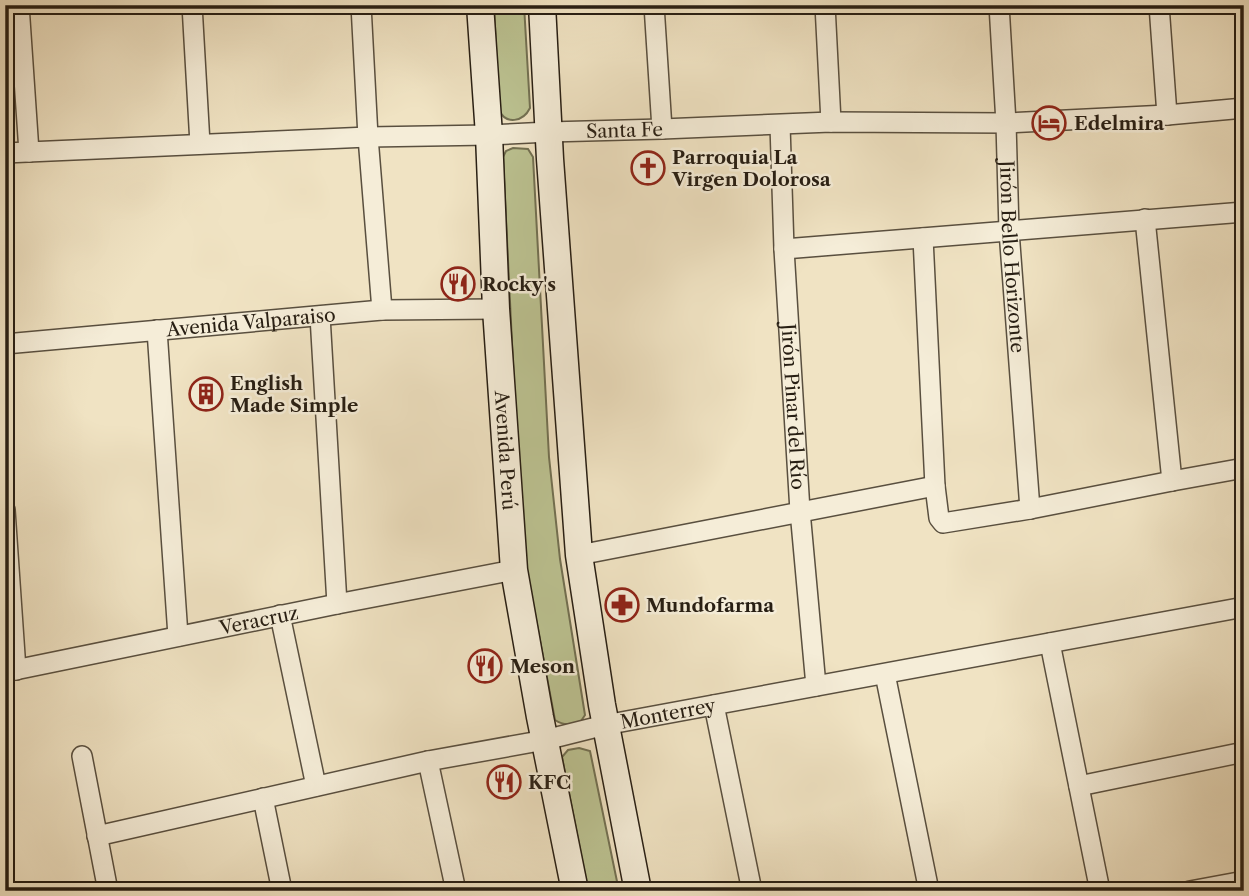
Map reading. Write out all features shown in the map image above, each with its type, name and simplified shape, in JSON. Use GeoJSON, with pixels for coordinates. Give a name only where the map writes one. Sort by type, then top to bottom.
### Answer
{"type":"FeatureCollection","features":[{"type":"Feature","properties":{"kind":"main road","name":"Avenida Perú"},"geometry":{"type":"LineString","coordinates":[[480,5],[489,135],[496,309],[514,570],[575,891]]}},
{"type":"Feature","properties":{"kind":"main road"},"geometry":{"type":"LineString","coordinates":[[542,5],[579,555],[606,725],[639,891]]}},
{"type":"Feature","properties":{"kind":"street"},"geometry":{"type":"LineString","coordinates":[[19,5],[13,48],[29,152]]}},
{"type":"Feature","properties":{"kind":"street"},"geometry":{"type":"LineString","coordinates":[[192,5],[200,144]]}},
{"type":"Feature","properties":{"kind":"street"},"geometry":{"type":"LineString","coordinates":[[361,5],[382,310]]}},
{"type":"Feature","properties":{"kind":"street"},"geometry":{"type":"LineString","coordinates":[[654,5],[662,129]]}},
{"type":"Feature","properties":{"kind":"street"},"geometry":{"type":"LineString","coordinates":[[825,5],[831,122]]}},
{"type":"Feature","properties":{"kind":"street","name":"Jirón Bello Horizonte"},"geometry":{"type":"LineString","coordinates":[[999,5],[1009,231],[1030,509]]}},
{"type":"Feature","properties":{"kind":"street"},"geometry":{"type":"LineString","coordinates":[[1159,5],[1167,115]]}},
{"type":"Feature","properties":{"kind":"street","name":"Santa Fe"},"geometry":{"type":"LineString","coordinates":[[5,153],[368,137],[831,122],[1006,123],[1167,115],[1244,108]]}},
{"type":"Feature","properties":{"kind":"street","name":"Jirón Pinar del Río"},"geometry":{"type":"LineString","coordinates":[[780,125],[784,249],[800,511],[816,686]]}},
{"type":"Feature","properties":{"kind":"street"},"geometry":{"type":"LineString","coordinates":[[784,249],[1244,212]]}},
{"type":"Feature","properties":{"kind":"street"},"geometry":{"type":"LineString","coordinates":[[1145,219],[1172,481]]}},
{"type":"Feature","properties":{"kind":"street"},"geometry":{"type":"LineString","coordinates":[[923,238],[935,486],[939,518],[943,523],[1244,468]]}},
{"type":"Feature","properties":{"kind":"street","name":"Avenida Valparaiso"},"geometry":{"type":"LineString","coordinates":[[5,344],[382,310],[496,309]]}},
{"type":"Feature","properties":{"kind":"street"},"geometry":{"type":"LineString","coordinates":[[320,316],[337,604]]}},
{"type":"Feature","properties":{"kind":"street"},"geometry":{"type":"LineString","coordinates":[[157,330],[178,636]]}},
{"type":"Feature","properties":{"kind":"street"},"geometry":{"type":"LineString","coordinates":[[579,555],[935,486]]}},
{"type":"Feature","properties":{"kind":"street"},"geometry":{"type":"LineString","coordinates":[[5,510],[10,671]]}},
{"type":"Feature","properties":{"kind":"street","name":"Veracruz"},"geometry":{"type":"LineString","coordinates":[[10,671],[514,570]]}},
{"type":"Feature","properties":{"kind":"street","name":"Monterrey"},"geometry":{"type":"LineString","coordinates":[[97,836],[428,761],[545,740],[606,725],[1244,607]]}},
{"type":"Feature","properties":{"kind":"street"},"geometry":{"type":"LineString","coordinates":[[280,615],[316,786]]}},
{"type":"Feature","properties":{"kind":"street"},"geometry":{"type":"LineString","coordinates":[[1050,643],[1100,891]]}},
{"type":"Feature","properties":{"kind":"street"},"geometry":{"type":"LineString","coordinates":[[885,674],[929,891]]}},
{"type":"Feature","properties":{"kind":"street"},"geometry":{"type":"LineString","coordinates":[[714,705],[752,891]]}},
{"type":"Feature","properties":{"kind":"street"},"geometry":{"type":"LineString","coordinates":[[1079,786],[1244,752]]}},
{"type":"Feature","properties":{"kind":"street"},"geometry":{"type":"LineString","coordinates":[[82,756],[108,891]]}},
{"type":"Feature","properties":{"kind":"street"},"geometry":{"type":"LineString","coordinates":[[428,761],[456,891]]}},
{"type":"Feature","properties":{"kind":"street"},"geometry":{"type":"LineString","coordinates":[[263,798],[282,891]]}},
{"type":"Feature","properties":{"kind":"street"},"geometry":{"type":"LineString","coordinates":[[1190,891],[1244,881]]}},
{"type":"Feature","properties":{"kind":"green space"},"geometry":{"type":"Polygon","coordinates":[[[494,5],[524,5],[530,108],[515,120],[506,118],[499,110],[494,5]]]}},
{"type":"Feature","properties":{"kind":"green space"},"geometry":{"type":"Polygon","coordinates":[[[513,148],[528,149],[533,157],[549,457],[560,559],[585,715],[581,721],[571,724],[555,720],[527,572],[519,487],[503,157],[506,151],[513,148]]]}},
{"type":"Feature","properties":{"kind":"green space"},"geometry":{"type":"Polygon","coordinates":[[[579,748],[590,751],[619,891],[588,891],[562,757],[568,750],[579,748]]]}},
{"type":"Feature","properties":{"kind":"place","name":"Edelmira"},"geometry":{"type":"Point","coordinates":[1049,123]}},
{"type":"Feature","properties":{"kind":"place","name":"Parroquia La Virgen Dolorosa"},"geometry":{"type":"Point","coordinates":[648,168]}},
{"type":"Feature","properties":{"kind":"place","name":"Rocky's"},"geometry":{"type":"Point","coordinates":[458,284]}},
{"type":"Feature","properties":{"kind":"place","name":"English Made Simple"},"geometry":{"type":"Point","coordinates":[206,394]}},
{"type":"Feature","properties":{"kind":"place","name":"Mundofarma"},"geometry":{"type":"Point","coordinates":[622,605]}},
{"type":"Feature","properties":{"kind":"place","name":"Meson"},"geometry":{"type":"Point","coordinates":[485,666]}},
{"type":"Feature","properties":{"kind":"place","name":"KFC"},"geometry":{"type":"Point","coordinates":[504,782]}}]}
